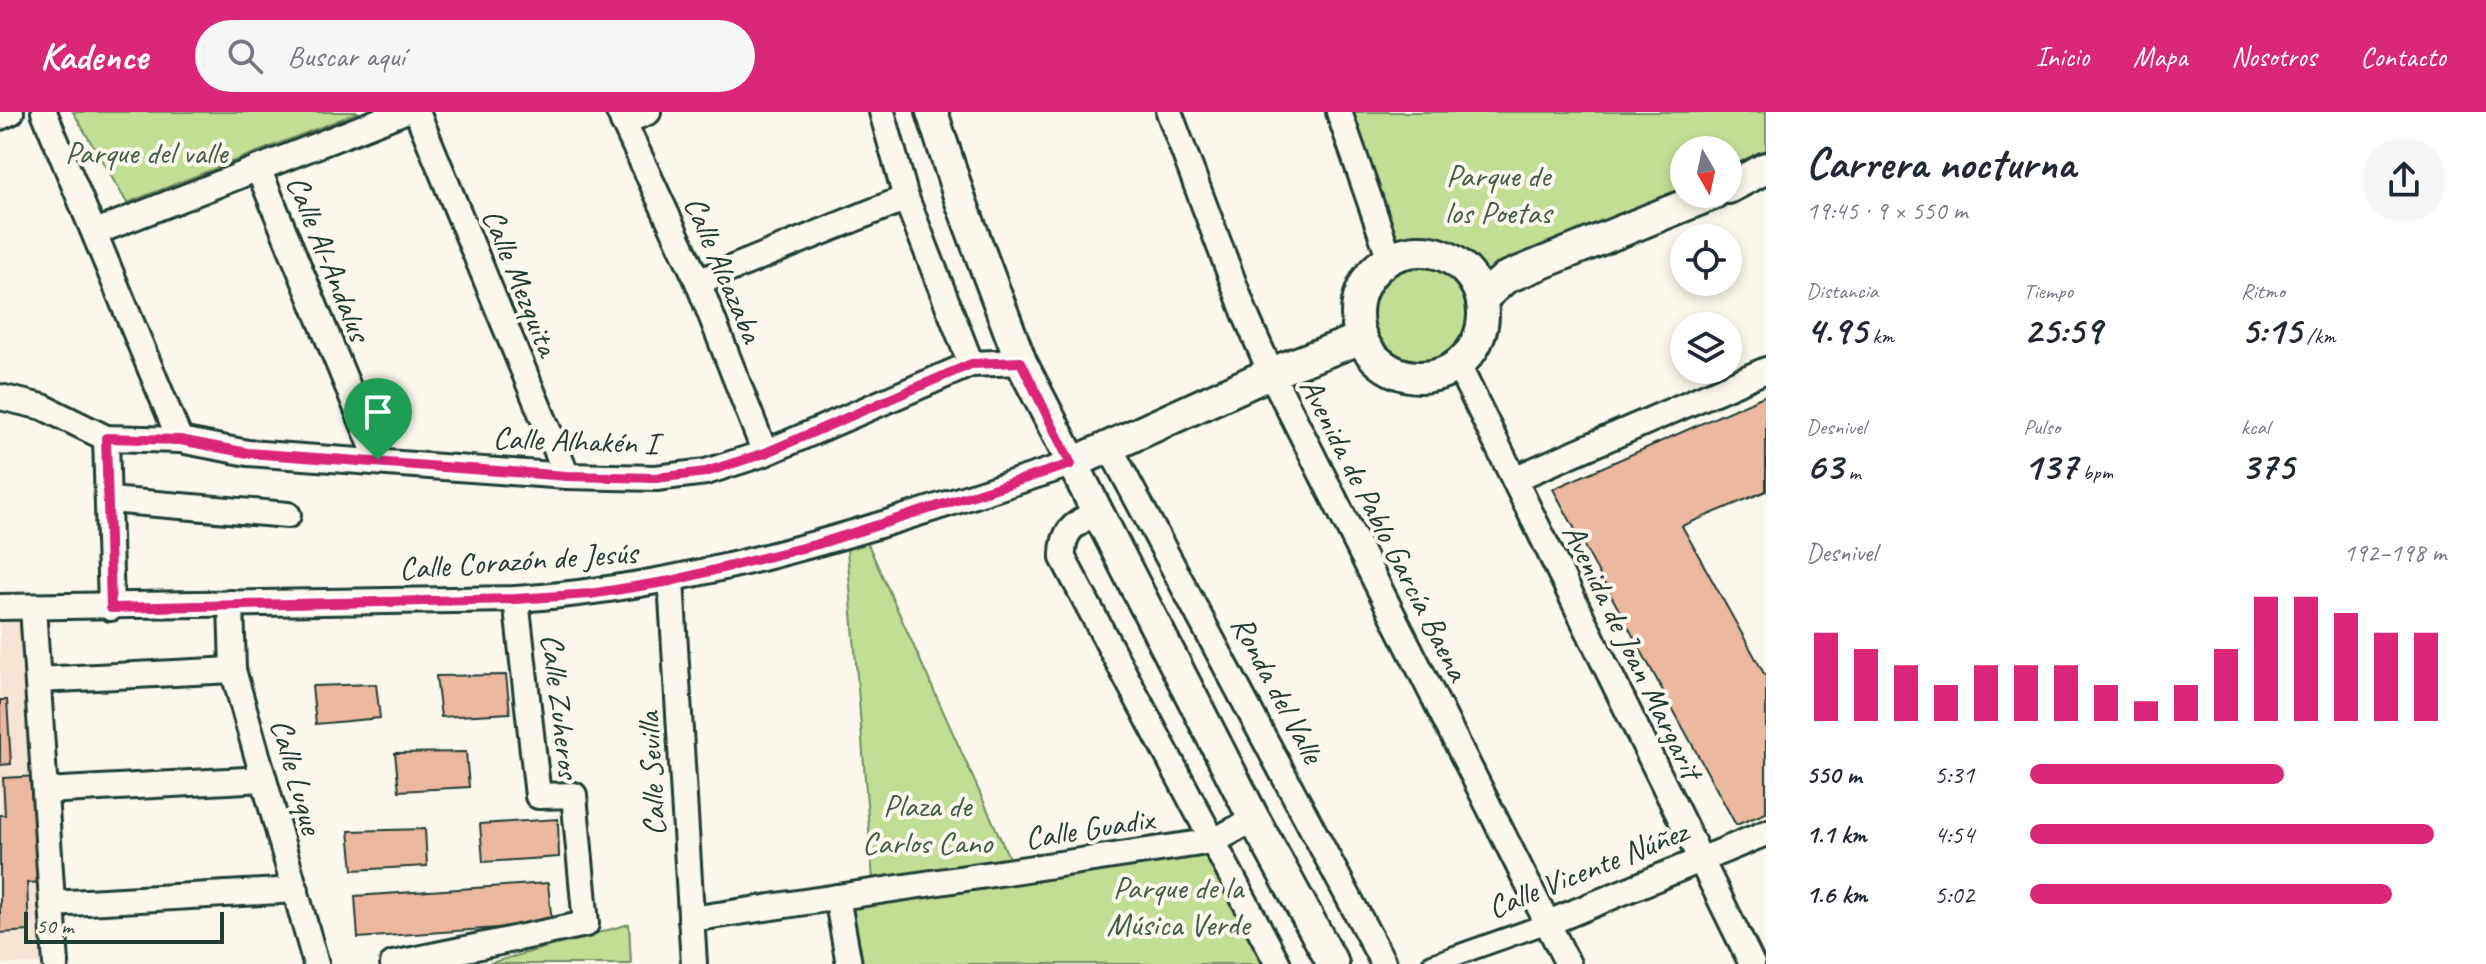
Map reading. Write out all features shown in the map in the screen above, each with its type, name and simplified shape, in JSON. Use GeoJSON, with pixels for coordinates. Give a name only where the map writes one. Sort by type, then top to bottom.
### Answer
{"type":"FeatureCollection","features":[{"type":"Feature","properties":{"kind":"street"},"geometry":{"type":"LineString","coordinates":[[0,117],[11,112]]}},
{"type":"Feature","properties":{"kind":"street"},"geometry":{"type":"LineString","coordinates":[[44,112],[180,440]]}},
{"type":"Feature","properties":{"kind":"street"},"geometry":{"type":"LineString","coordinates":[[96,232],[402,112]]}},
{"type":"Feature","properties":{"kind":"street","name":"Calle Mezquita"},"geometry":{"type":"LineString","coordinates":[[417,112],[567,476]]}},
{"type":"Feature","properties":{"kind":"street"},"geometry":{"type":"LineString","coordinates":[[621,117],[648,112]]}},
{"type":"Feature","properties":{"kind":"street"},"geometry":{"type":"LineString","coordinates":[[882,112],[906,198],[971,364]]}},
{"type":"Feature","properties":{"kind":"street"},"geometry":{"type":"LineString","coordinates":[[932,112],[960,199],[1021,362],[1254,819],[1333,964]]}},
{"type":"Feature","properties":{"kind":"street","name":"Avenida de Pablo García Baena"},"geometry":{"type":"LineString","coordinates":[[1169,112],[1246,316],[1271,373],[1568,964]]}},
{"type":"Feature","properties":{"kind":"street"},"geometry":{"type":"LineString","coordinates":[[1339,112],[1390,259]]}},
{"type":"Feature","properties":{"kind":"street","name":"Calle Alcazaba"},"geometry":{"type":"LineString","coordinates":[[621,117],[698,282],[765,453]]}},
{"type":"Feature","properties":{"kind":"street","name":"Calle Al-Andalus"},"geometry":{"type":"LineString","coordinates":[[258,168],[378,460]]}},
{"type":"Feature","properties":{"kind":"street"},"geometry":{"type":"LineString","coordinates":[[1742,181],[1766,168]]}},
{"type":"Feature","properties":{"kind":"street"},"geometry":{"type":"LineString","coordinates":[[1742,185],[1766,180]]}},
{"type":"Feature","properties":{"kind":"street"},"geometry":{"type":"LineString","coordinates":[[698,282],[906,198]]}},
{"type":"Feature","properties":{"kind":"street"},"geometry":{"type":"LineString","coordinates":[[1478,289],[1678,208]]}},
{"type":"Feature","properties":{"kind":"street"},"geometry":{"type":"LineString","coordinates":[[1426,251],[1453,261],[1478,289],[1480,334],[1472,351],[1458,365],[1442,374],[1404,375],[1372,355],[1362,338],[1357,321],[1364,285],[1390,259],[1426,251]]}},
{"type":"Feature","properties":{"kind":"street"},"geometry":{"type":"LineString","coordinates":[[1071,464],[1271,373],[1362,338]]}},
{"type":"Feature","properties":{"kind":"street","name":"Calle Alhakén I"},"geometry":{"type":"LineString","coordinates":[[106,438],[180,440],[248,453],[567,476],[656,478],[706,472],[765,453],[971,364],[1021,362]]}},
{"type":"Feature","properties":{"kind":"street","name":"Avenida de Joan Margarit"},"geometry":{"type":"LineString","coordinates":[[1458,365],[1752,964]]}},
{"type":"Feature","properties":{"kind":"street"},"geometry":{"type":"LineString","coordinates":[[1514,479],[1766,370]]}},
{"type":"Feature","properties":{"kind":"street"},"geometry":{"type":"LineString","coordinates":[[0,397],[43,407],[106,438],[111,608]]}},
{"type":"Feature","properties":{"kind":"street","name":"Ronda del Valle"},"geometry":{"type":"LineString","coordinates":[[1110,448],[1384,964]]}},
{"type":"Feature","properties":{"kind":"street","name":"Calle Corazón de Jesús"},"geometry":{"type":"LineString","coordinates":[[0,607],[111,608],[516,599],[590,594],[671,581],[818,544],[1071,464]]}},
{"type":"Feature","properties":{"kind":"street"},"geometry":{"type":"LineString","coordinates":[[109,500],[288,515]]}},
{"type":"Feature","properties":{"kind":"street"},"geometry":{"type":"LineString","coordinates":[[1096,512],[1069,527],[1062,541],[1063,558],[1278,964]]}},
{"type":"Feature","properties":{"kind":"street","name":"Calle Sevilla"},"geometry":{"type":"LineString","coordinates":[[671,581],[694,964]]}},
{"type":"Feature","properties":{"kind":"street","name":"Calle Zuheros"},"geometry":{"type":"LineString","coordinates":[[393,964],[586,924],[574,795],[538,796],[516,599]]}},
{"type":"Feature","properties":{"kind":"street","name":"Calle Luque"},"geometry":{"type":"LineString","coordinates":[[231,603],[233,670],[316,964]]}},
{"type":"Feature","properties":{"kind":"street"},"geometry":{"type":"LineString","coordinates":[[33,607],[56,964]]}},
{"type":"Feature","properties":{"kind":"street"},"geometry":{"type":"LineString","coordinates":[[38,680],[233,670]]}},
{"type":"Feature","properties":{"kind":"street"},"geometry":{"type":"LineString","coordinates":[[45,791],[264,779]]}},
{"type":"Feature","properties":{"kind":"street","name":"Calle Guadix"},"geometry":{"type":"LineString","coordinates":[[691,919],[1214,841],[1254,819]]}},
{"type":"Feature","properties":{"kind":"street","name":"Calle Vicente Núñez"},"geometry":{"type":"LineString","coordinates":[[1432,964],[1548,923],[1698,858],[1766,833]]}},
{"type":"Feature","properties":{"kind":"street"},"geometry":{"type":"LineString","coordinates":[[52,904],[296,890]]}},
{"type":"Feature","properties":{"kind":"street"},"geometry":{"type":"LineString","coordinates":[[837,897],[849,964]]}},
{"type":"Feature","properties":{"kind":"shaded area"},"geometry":{"type":"Polygon","coordinates":[[[0,607],[33,607],[56,964],[0,964],[0,607]]]}},
{"type":"Feature","properties":{"kind":"green space","name":"Parque del valle"},"geometry":{"type":"Polygon","coordinates":[[[73,112],[359,112],[127,203],[73,112]]]}},
{"type":"Feature","properties":{"kind":"green space","name":"Parque de los Poetas"},"geometry":{"type":"Polygon","coordinates":[[[1339,112],[1766,112],[1766,168],[1742,181],[1742,136],[1670,136],[1670,201],[1482,299],[1466,274],[1445,258],[1420,253],[1390,259],[1339,112]]]}},
{"type":"Feature","properties":{"kind":"green space"},"geometry":{"type":"Polygon","coordinates":[[[1418,265],[1437,269],[1453,280],[1464,296],[1468,315],[1464,334],[1453,350],[1437,361],[1418,365],[1399,361],[1383,350],[1372,334],[1368,315],[1372,296],[1383,280],[1399,269],[1418,265]]]}},
{"type":"Feature","properties":{"kind":"green space"},"geometry":{"type":"Polygon","coordinates":[[[862,531],[1015,871],[1214,841],[1278,964],[849,964],[837,897],[874,893],[846,536],[862,531]]]}},
{"type":"Feature","properties":{"kind":"green space"},"geometry":{"type":"Polygon","coordinates":[[[629,924],[631,964],[487,964],[629,924]]]}},
{"type":"Feature","properties":{"kind":"building"},"geometry":{"type":"Polygon","coordinates":[[[1766,395],[1766,491],[1682,526],[1766,677],[1766,813],[1736,825],[1553,489],[1766,395]]]}},
{"type":"Feature","properties":{"kind":"building"},"geometry":{"type":"Polygon","coordinates":[[[506,675],[510,713],[441,717],[436,676],[506,675]]]}},
{"type":"Feature","properties":{"kind":"building"},"geometry":{"type":"Polygon","coordinates":[[[376,684],[380,718],[316,724],[312,686],[376,684]]]}},
{"type":"Feature","properties":{"kind":"building"},"geometry":{"type":"Polygon","coordinates":[[[0,700],[7,700],[11,764],[0,765],[0,700]]]}},
{"type":"Feature","properties":{"kind":"building"},"geometry":{"type":"Polygon","coordinates":[[[466,752],[469,787],[399,791],[395,753],[466,752]]]}},
{"type":"Feature","properties":{"kind":"building"},"geometry":{"type":"Polygon","coordinates":[[[39,776],[44,882],[27,883],[29,931],[0,933],[0,815],[5,815],[3,778],[39,776]]]}},
{"type":"Feature","properties":{"kind":"building"},"geometry":{"type":"Polygon","coordinates":[[[558,819],[559,857],[483,862],[480,824],[558,819]]]}},
{"type":"Feature","properties":{"kind":"building"},"geometry":{"type":"Polygon","coordinates":[[[425,829],[427,866],[353,870],[349,831],[425,829]]]}},
{"type":"Feature","properties":{"kind":"building"},"geometry":{"type":"Polygon","coordinates":[[[548,883],[552,924],[358,938],[355,896],[548,883]]]}},
{"type":"Feature","properties":{"kind":"route"},"geometry":{"type":"LineString","coordinates":[[1021,362],[1071,464],[818,544],[671,581],[590,594],[516,599],[111,608],[106,438],[180,440],[248,453],[378,460],[567,476],[656,478],[706,472],[765,453],[971,364],[1021,362]]}},
{"type":"Feature","properties":{"kind":"park label","name":"Plaza de Carlos Cano"},"geometry":{"type":"Point","coordinates":[927,824]}},
{"type":"Feature","properties":{"kind":"park label","name":"Parque de la Música Verde"},"geometry":{"type":"Point","coordinates":[1178,906]}}]}
